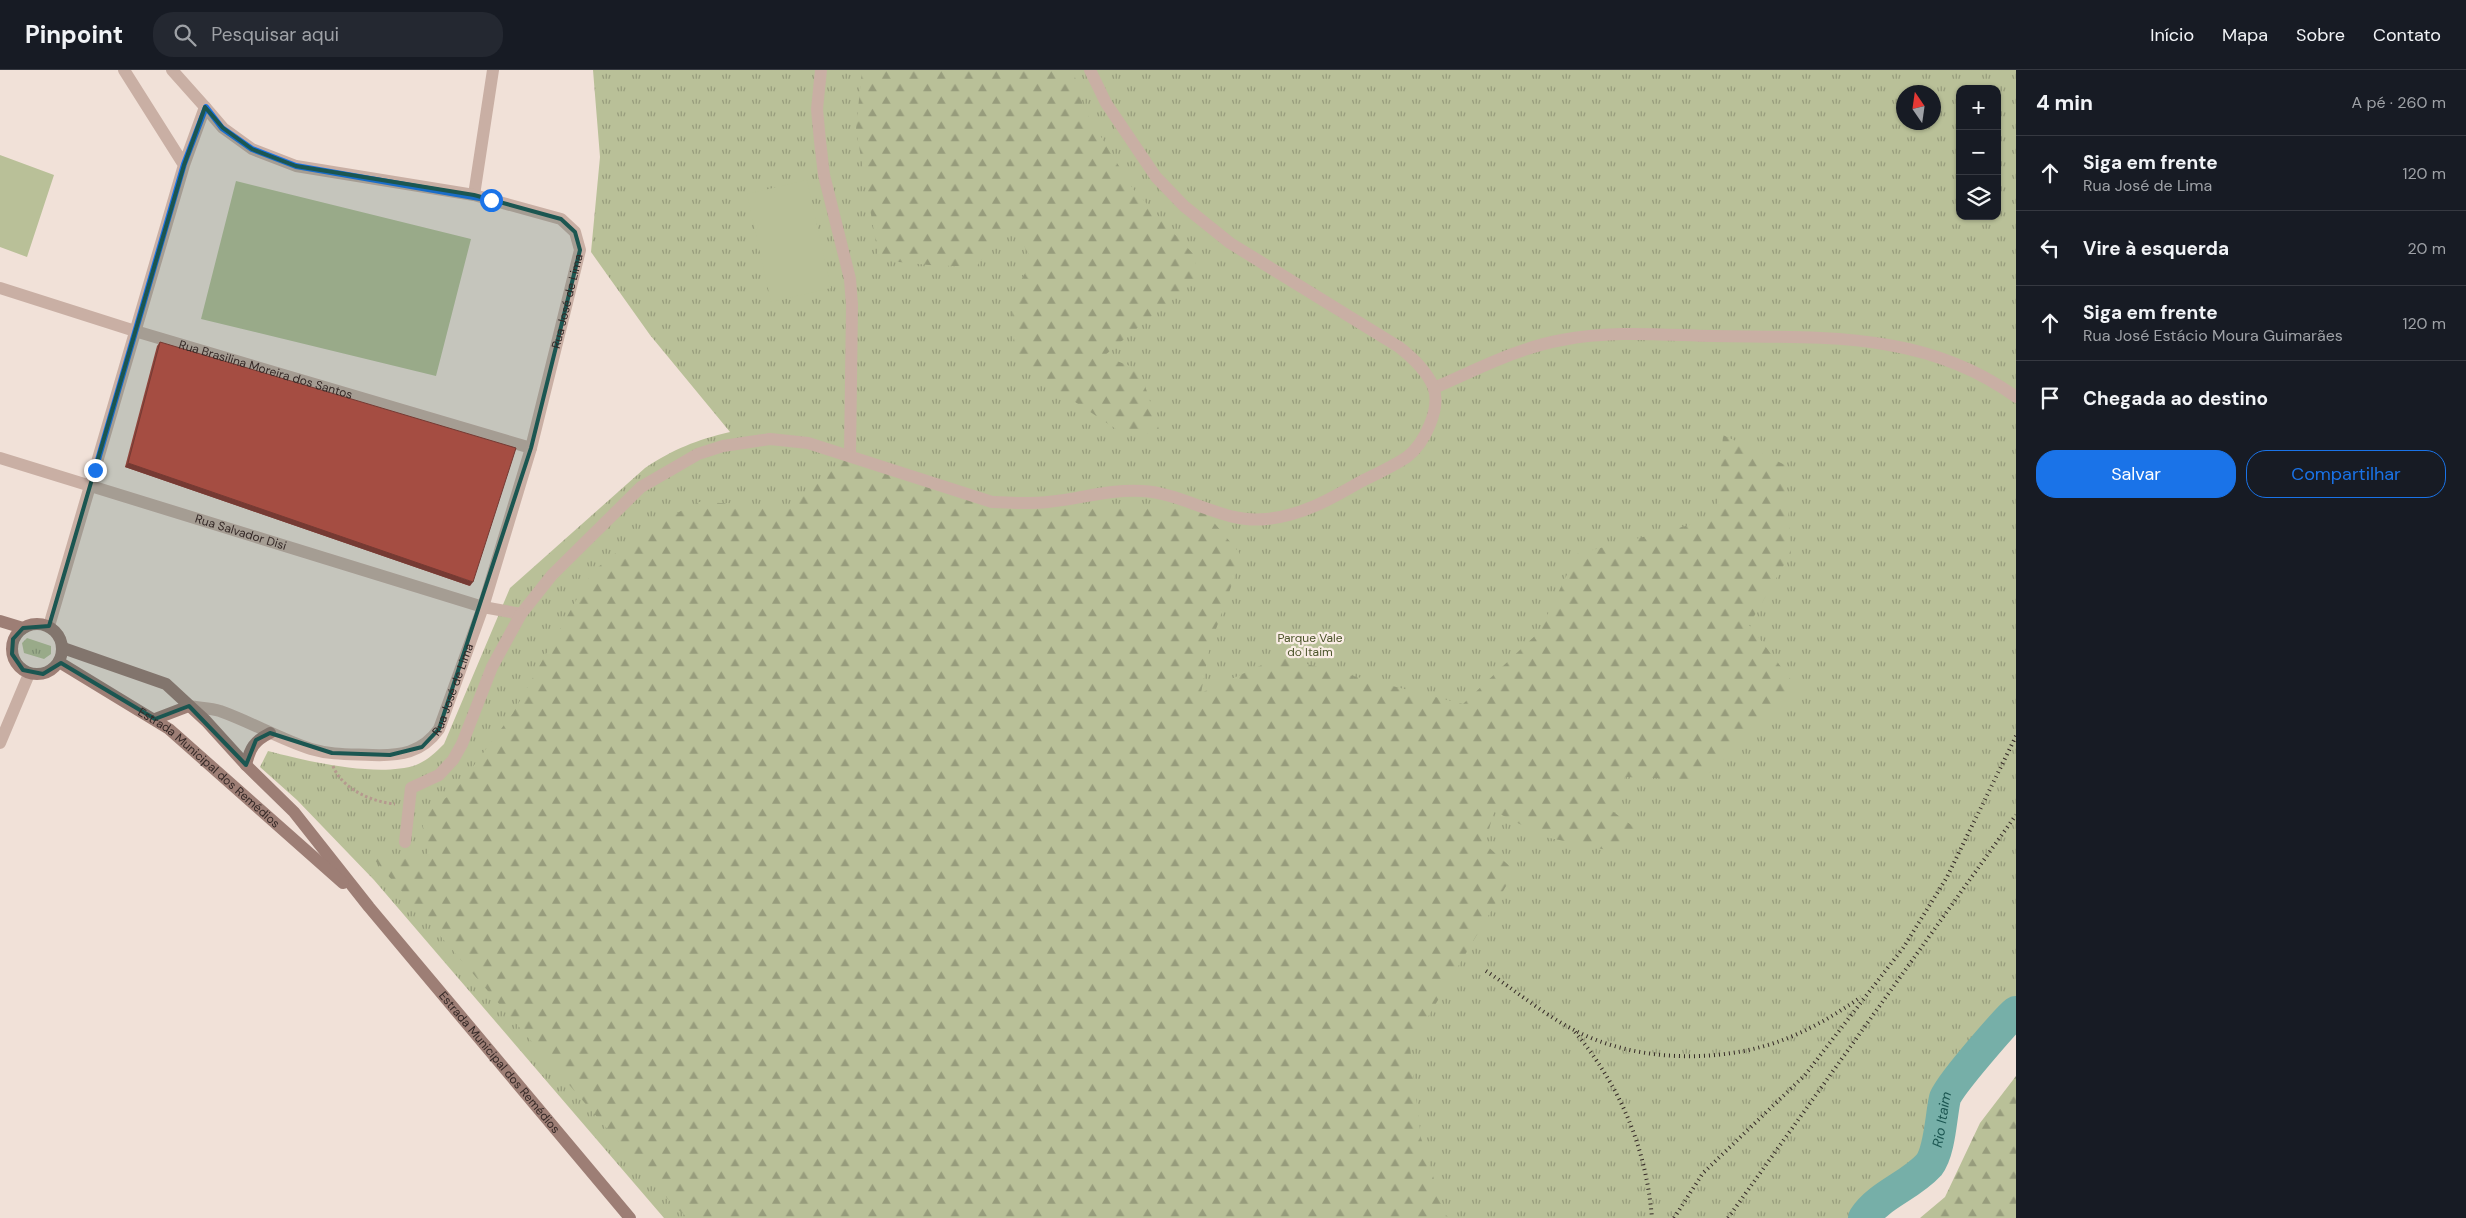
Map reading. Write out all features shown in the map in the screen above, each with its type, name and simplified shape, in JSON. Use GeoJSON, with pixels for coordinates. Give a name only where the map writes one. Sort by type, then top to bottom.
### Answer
{"type":"FeatureCollection","features":[{"type":"Feature","properties":{"kind":"main road"},"geometry":{"type":"LineString","coordinates":[[0,621],[23,628],[40,624],[49,626],[58,635],[63,648],[59,662],[49,672],[29,674],[18,666],[6,652],[13,639],[23,628]]}},
{"type":"Feature","properties":{"kind":"main road","name":"Estrada Municipal dos Remédios"},"geometry":{"type":"LineString","coordinates":[[63,648],[166,684],[189,706],[294,812],[369,907],[630,1218]]}},
{"type":"Feature","properties":{"kind":"main road","name":"Estrada Municipal dos Remédios"},"geometry":{"type":"LineString","coordinates":[[59,662],[169,729],[369,907]]}},
{"type":"Feature","properties":{"kind":"main road"},"geometry":{"type":"LineString","coordinates":[[155,719],[189,706]]}},
{"type":"Feature","properties":{"kind":"main road"},"geometry":{"type":"LineString","coordinates":[[246,765],[249,750],[256,740],[270,733]]}},
{"type":"Feature","properties":{"kind":"street"},"geometry":{"type":"LineString","coordinates":[[124,70],[184,164]]}},
{"type":"Feature","properties":{"kind":"street","name":"Rua José de Lima"},"geometry":{"type":"LineString","coordinates":[[172,70],[206,107],[222,128],[252,149],[296,166],[474,195],[561,219],[575,232],[580,250],[531,448],[482,607],[439,730],[422,747],[407,753],[390,755],[332,754]]}},
{"type":"Feature","properties":{"kind":"street"},"geometry":{"type":"LineString","coordinates":[[474,195],[494,70]]}},
{"type":"Feature","properties":{"kind":"street"},"geometry":{"type":"LineString","coordinates":[[821,70],[818,109],[824,175],[850,280],[852,305],[850,455]]}},
{"type":"Feature","properties":{"kind":"street"},"geometry":{"type":"LineString","coordinates":[[405,842],[412,788],[439,775],[453,760],[462,744],[492,667],[521,614],[552,574],[641,487],[698,454],[723,446],[770,439],[808,443],[992,502],[1019,504],[1050,502],[1096,493],[1143,491],[1180,498],[1220,515],[1265,520],[1318,506],[1408,456],[1429,430],[1434,404],[1434,388],[1419,364],[1399,347],[1230,243],[1184,206],[1156,177],[1106,103],[1090,70]]}},
{"type":"Feature","properties":{"kind":"street"},"geometry":{"type":"LineString","coordinates":[[49,626],[184,164],[206,107]]}},
{"type":"Feature","properties":{"kind":"street","name":"Rua Brasilina Moreira dos Santos"},"geometry":{"type":"LineString","coordinates":[[0,288],[135,331],[531,448]]}},
{"type":"Feature","properties":{"kind":"street"},"geometry":{"type":"LineString","coordinates":[[1434,388],[1526,349],[1560,340],[1587,336],[1676,335],[1826,338],[1862,340],[1906,347],[1972,370],[2016,396]]}},
{"type":"Feature","properties":{"kind":"street","name":"Rua Salvador Disi"},"geometry":{"type":"LineString","coordinates":[[0,458],[482,607],[521,614]]}},
{"type":"Feature","properties":{"kind":"street"},"geometry":{"type":"LineString","coordinates":[[0,743],[29,674]]}},
{"type":"Feature","properties":{"kind":"street"},"geometry":{"type":"LineString","coordinates":[[189,706],[218,710],[270,733],[332,754]]}},
{"type":"Feature","properties":{"kind":"path"},"geometry":{"type":"LineString","coordinates":[[332,754],[337,775],[354,791],[384,803],[409,805]]}},
{"type":"Feature","properties":{"kind":"highlighted area"},"geometry":{"type":"Polygon","coordinates":[[[205,107],[223,128],[252,149],[296,166],[474,195],[561,219],[575,232],[580,250],[531,448],[439,729],[422,747],[390,755],[332,753],[270,733],[256,740],[246,765],[189,706],[155,719],[61,663],[43,674],[23,670],[12,654],[13,639],[23,628],[49,626],[184,165],[205,107]]]}},
{"type":"Feature","properties":{"kind":"green space","name":"Parque Vale do Itaim"},"geometry":{"type":"Polygon","coordinates":[[[593,70],[2016,70],[2016,1018],[1945,1096],[1941,1126],[1930,1163],[1869,1210],[1862,1218],[664,1218],[374,880],[297,800],[260,767],[268,751],[342,767],[382,770],[400,769],[416,765],[428,759],[444,744],[510,588],[645,468],[666,455],[686,446],[706,438],[730,432],[650,335],[591,252],[600,157],[593,70]]]}},
{"type":"Feature","properties":{"kind":"green space"},"geometry":{"type":"Polygon","coordinates":[[[862,70],[1073,70],[1084,109],[1133,189],[1196,257],[1195,280],[1104,356],[1140,370],[1161,436],[1116,429],[1016,363],[1011,298],[1032,261],[1011,221],[976,267],[879,260],[856,129],[862,70]]]}},
{"type":"Feature","properties":{"kind":"green space"},"geometry":{"type":"Polygon","coordinates":[[[0,155],[54,175],[27,257],[0,247],[0,155]]]}},
{"type":"Feature","properties":{"kind":"green space"},"geometry":{"type":"Polygon","coordinates":[[[807,180],[831,288],[771,302],[747,194],[807,180]]]}},
{"type":"Feature","properties":{"kind":"green space"},"geometry":{"type":"Polygon","coordinates":[[[236,181],[471,239],[436,376],[201,319],[236,181]]]}},
{"type":"Feature","properties":{"kind":"green space"},"geometry":{"type":"Polygon","coordinates":[[[1723,435],[1785,465],[1791,553],[1749,625],[1798,689],[1702,780],[1625,777],[1612,811],[1641,832],[1607,850],[1545,837],[1494,811],[1485,844],[1515,871],[1410,1047],[1421,1138],[1445,1214],[1449,1218],[688,1218],[674,1206],[372,857],[429,859],[421,816],[454,792],[513,713],[592,572],[647,528],[699,502],[787,506],[850,455],[1025,504],[1200,506],[1242,556],[1210,646],[1201,693],[1279,657],[1463,704],[1539,632],[1577,554],[1717,518],[1723,435]]]}},
{"type":"Feature","properties":{"kind":"green space"},"geometry":{"type":"Polygon","coordinates":[[[27,638],[51,646],[51,654],[44,659],[24,653],[22,643],[27,638]]]}},
{"type":"Feature","properties":{"kind":"green space"},"geometry":{"type":"Polygon","coordinates":[[[2016,1076],[2016,1218],[1920,1218],[1945,1197],[1980,1123],[2016,1076]]]}},
{"type":"Feature","properties":{"kind":"building"},"geometry":{"type":"Polygon","coordinates":[[[160,342],[516,448],[473,582],[128,463],[160,342]]]}},
{"type":"Feature","properties":{"kind":"waterway","name":"Rio Itaim"},"geometry":{"type":"LineString","coordinates":[[1864,1218],[1878,1203],[1913,1179],[1929,1165],[1936,1151],[1945,1098],[1948,1092],[1978,1054],[2016,1012]]}},
{"type":"Feature","properties":{"kind":"railway"},"geometry":{"type":"LineString","coordinates":[[1674,1218],[1703,1173],[1805,1075],[1903,948],[1947,877],[2016,736]]}},
{"type":"Feature","properties":{"kind":"railway"},"geometry":{"type":"LineString","coordinates":[[1728,1218],[2016,815]]}},
{"type":"Feature","properties":{"kind":"railway"},"geometry":{"type":"LineString","coordinates":[[1486,971],[1551,1017],[1599,1041],[1625,1049],[1652,1054],[1680,1056],[1708,1056],[1736,1052],[1788,1038],[1835,1014],[1861,997]]}},
{"type":"Feature","properties":{"kind":"railway"},"geometry":{"type":"LineString","coordinates":[[1575,1032],[1605,1074],[1618,1096],[1628,1119],[1644,1167],[1652,1218]]}},
{"type":"Feature","properties":{"kind":"route"},"geometry":{"type":"LineString","coordinates":[[95,470],[184,164],[206,107],[222,128],[252,149],[296,166],[474,195],[491,200]]}}]}
